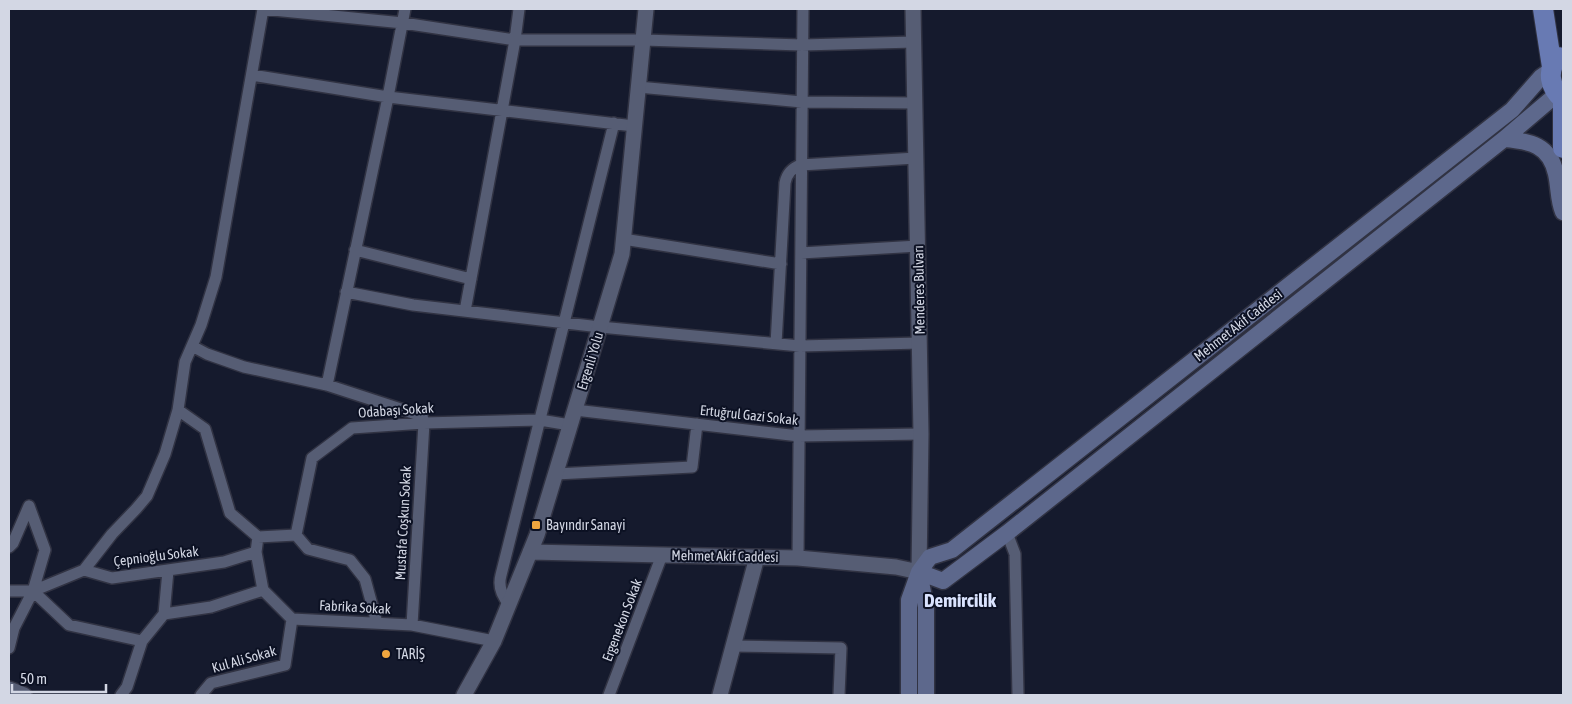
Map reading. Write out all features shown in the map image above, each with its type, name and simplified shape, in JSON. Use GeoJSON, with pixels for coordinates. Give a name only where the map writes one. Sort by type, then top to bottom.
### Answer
{"type":"FeatureCollection","features":[{"type":"Feature","properties":{"kind":"highway"},"geometry":{"type":"LineString","coordinates":[[1543,9],[1556,63],[1551,81],[1561,97],[1563,148]]}},
{"type":"Feature","properties":{"kind":"main road","name":"Mehmet Akif Caddesi"},"geometry":{"type":"LineString","coordinates":[[1556,63],[1541,76],[1512,110],[952,550],[930,558],[919,572],[943,581],[1007,533],[1504,139],[1561,97]]}},
{"type":"Feature","properties":{"kind":"main road"},"geometry":{"type":"LineString","coordinates":[[1504,139],[1519,140],[1537,145],[1551,157],[1563,212]]}},
{"type":"Feature","properties":{"kind":"main road","name":"Menderes Bulvarı"},"geometry":{"type":"LineString","coordinates":[[909,695],[909,600],[919,572]]}},
{"type":"Feature","properties":{"kind":"main road","name":"Menderes Bulvarı"},"geometry":{"type":"LineString","coordinates":[[919,572],[926,607],[926,695]]}},
{"type":"Feature","properties":{"kind":"street"},"geometry":{"type":"LineString","coordinates":[[9,591],[33,591],[84,570],[112,534],[146,496],[165,454],[178,410],[185,362],[209,303],[216,277],[263,9],[403,23],[516,40],[643,40],[802,45],[914,42]]}},
{"type":"Feature","properties":{"kind":"street"},"geometry":{"type":"LineString","coordinates":[[327,386],[406,9]]}},
{"type":"Feature","properties":{"kind":"street"},"geometry":{"type":"LineString","coordinates":[[466,311],[516,40],[519,9]]}},
{"type":"Feature","properties":{"kind":"street","name":"Ergenli Yolu"},"geometry":{"type":"LineString","coordinates":[[464,695],[494,640],[537,535],[622,254],[646,9]]}},
{"type":"Feature","properties":{"kind":"street"},"geometry":{"type":"LineString","coordinates":[[798,558],[803,9]]}},
{"type":"Feature","properties":{"kind":"street","name":"Menderes Bulvarı"},"geometry":{"type":"LineString","coordinates":[[913,9],[921,434],[919,572]]}},
{"type":"Feature","properties":{"kind":"street"},"geometry":{"type":"LineString","coordinates":[[252,76],[388,97],[634,126]]}},
{"type":"Feature","properties":{"kind":"street"},"geometry":{"type":"LineString","coordinates":[[638,88],[802,102],[915,103]]}},
{"type":"Feature","properties":{"kind":"street"},"geometry":{"type":"LineString","coordinates":[[509,604],[502,594],[499,581],[614,123]]}},
{"type":"Feature","properties":{"kind":"street"},"geometry":{"type":"LineString","coordinates":[[776,344],[786,178],[791,170],[801,165],[916,158]]}},
{"type":"Feature","properties":{"kind":"street"},"geometry":{"type":"LineString","coordinates":[[623,239],[781,264]]}},
{"type":"Feature","properties":{"kind":"street"},"geometry":{"type":"LineString","coordinates":[[801,252],[918,246]]}},
{"type":"Feature","properties":{"kind":"street"},"geometry":{"type":"LineString","coordinates":[[355,250],[471,279]]}},
{"type":"Feature","properties":{"kind":"street"},"geometry":{"type":"LineString","coordinates":[[346,292],[413,305],[600,328],[776,344],[800,346],[920,343]]}},
{"type":"Feature","properties":{"kind":"street"},"geometry":{"type":"LineString","coordinates":[[192,346],[207,354],[244,367],[327,386],[419,414],[424,423]]}},
{"type":"Feature","properties":{"kind":"street"},"geometry":{"type":"LineString","coordinates":[[178,410],[205,429],[230,512],[258,537],[296,535],[308,549],[350,560],[365,579],[377,623]]}},
{"type":"Feature","properties":{"kind":"street","name":"Odabaşı Sokak"},"geometry":{"type":"LineString","coordinates":[[296,535],[312,458],[352,428],[424,423],[572,418]]}},
{"type":"Feature","properties":{"kind":"street","name":"Ertuğrul Gazi Sokak"},"geometry":{"type":"LineString","coordinates":[[572,418],[697,424],[799,436],[921,434]]}},
{"type":"Feature","properties":{"kind":"street","name":"Mustafa Coşkun Sokak"},"geometry":{"type":"LineString","coordinates":[[412,625],[424,423]]}},
{"type":"Feature","properties":{"kind":"street"},"geometry":{"type":"LineString","coordinates":[[556,474],[692,467],[697,424]]}},
{"type":"Feature","properties":{"kind":"street"},"geometry":{"type":"LineString","coordinates":[[9,547],[13,543],[30,506],[45,550],[33,591],[14,628],[9,645]]}},
{"type":"Feature","properties":{"kind":"street"},"geometry":{"type":"LineString","coordinates":[[1007,533],[1015,554],[1018,695]]}},
{"type":"Feature","properties":{"kind":"street"},"geometry":{"type":"LineString","coordinates":[[258,537],[256,552],[263,590],[292,619]]}},
{"type":"Feature","properties":{"kind":"street","name":"Çepnioğlu Sokak"},"geometry":{"type":"LineString","coordinates":[[84,570],[112,578],[224,562],[256,552]]}},
{"type":"Feature","properties":{"kind":"street","name":"Mehmet Akif Caddesi"},"geometry":{"type":"LineString","coordinates":[[530,552],[798,558],[896,567],[919,572]]}},
{"type":"Feature","properties":{"kind":"street","name":"Ergenekon Sokak"},"geometry":{"type":"LineString","coordinates":[[609,695],[662,555]]}},
{"type":"Feature","properties":{"kind":"street"},"geometry":{"type":"LineString","coordinates":[[720,695],[756,557]]}},
{"type":"Feature","properties":{"kind":"street"},"geometry":{"type":"LineString","coordinates":[[122,695],[127,687],[142,641],[164,614],[168,571]]}},
{"type":"Feature","properties":{"kind":"street"},"geometry":{"type":"LineString","coordinates":[[164,614],[211,607],[263,590]]}},
{"type":"Feature","properties":{"kind":"street"},"geometry":{"type":"LineString","coordinates":[[33,591],[69,625],[142,641]]}},
{"type":"Feature","properties":{"kind":"street","name":"Fabrika Sokak"},"geometry":{"type":"LineString","coordinates":[[292,619],[412,625],[494,640]]}},
{"type":"Feature","properties":{"kind":"street","name":"Kul Ali Sokak"},"geometry":{"type":"LineString","coordinates":[[201,695],[211,683],[285,665],[292,619]]}},
{"type":"Feature","properties":{"kind":"street"},"geometry":{"type":"LineString","coordinates":[[733,646],[841,648],[839,695]]}},
{"type":"Feature","properties":{"kind":"place","name":"Bayındır Sanayi"},"geometry":{"type":"Point","coordinates":[536,525]}},
{"type":"Feature","properties":{"kind":"place","name":"TARİŞ"},"geometry":{"type":"Point","coordinates":[386,654]}},
{"type":"Feature","properties":{"kind":"district","name":"Demircilik"},"geometry":{"type":"Point","coordinates":[960,600]}}]}
